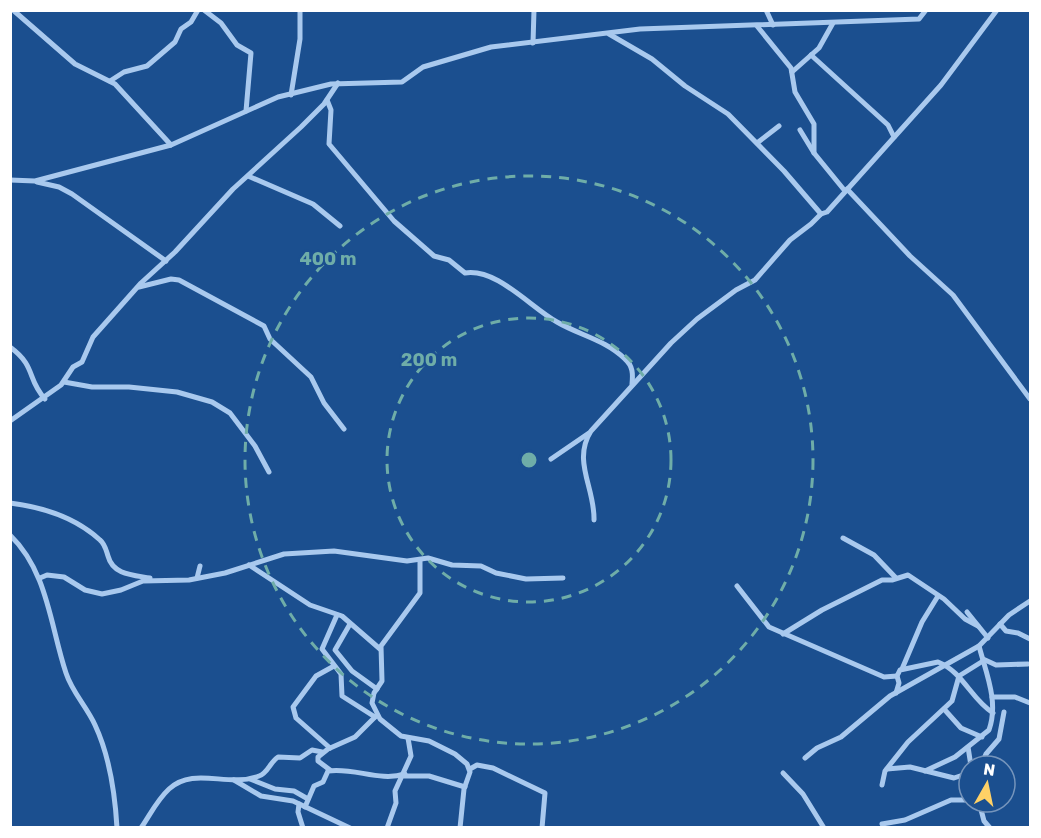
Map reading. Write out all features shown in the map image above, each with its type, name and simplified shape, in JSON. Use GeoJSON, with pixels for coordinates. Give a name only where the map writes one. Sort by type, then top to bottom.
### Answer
{"type":"FeatureCollection","features":[{"type":"Feature","properties":{"kind":"street"},"geometry":{"type":"LineString","coordinates":[[13,10],[75,64],[111,81],[137,106],[171,145]]}},
{"type":"Feature","properties":{"kind":"street"},"geometry":{"type":"LineString","coordinates":[[111,81],[124,72],[144,68],[151,63],[175,42],[181,29],[191,22],[198,10]]}},
{"type":"Feature","properties":{"kind":"street"},"geometry":{"type":"LineString","coordinates":[[204,10],[221,23],[237,45],[251,53],[246,111]]}},
{"type":"Feature","properties":{"kind":"street"},"geometry":{"type":"LineString","coordinates":[[291,95],[300,39],[300,10]]}},
{"type":"Feature","properties":{"kind":"street"},"geometry":{"type":"LineString","coordinates":[[533,44],[534,10]]}},
{"type":"Feature","properties":{"kind":"street"},"geometry":{"type":"LineString","coordinates":[[766,10],[773,25]]}},
{"type":"Feature","properties":{"kind":"street"},"geometry":{"type":"LineString","coordinates":[[35,181],[171,145],[246,111],[291,95],[338,82],[402,82],[423,67],[482,49],[640,29],[919,19],[926,10]]}},
{"type":"Feature","properties":{"kind":"street"},"geometry":{"type":"LineString","coordinates":[[551,459],[591,431],[632,385],[697,319],[736,290],[755,280],[784,246],[821,214],[827,212],[950,74],[997,10]]}},
{"type":"Feature","properties":{"kind":"street"},"geometry":{"type":"LineString","coordinates":[[792,72],[824,42],[833,23]]}},
{"type":"Feature","properties":{"kind":"street"},"geometry":{"type":"LineString","coordinates":[[757,26],[792,72],[795,92],[814,124],[814,153]]}},
{"type":"Feature","properties":{"kind":"street"},"geometry":{"type":"LineString","coordinates":[[608,33],[652,59],[685,86],[722,109],[757,143],[821,214]]}},
{"type":"Feature","properties":{"kind":"street"},"geometry":{"type":"LineString","coordinates":[[811,56],[882,119],[893,133],[894,138]]}},
{"type":"Feature","properties":{"kind":"street"},"geometry":{"type":"LineString","coordinates":[[10,421],[45,399],[64,382],[73,367],[84,359],[93,337],[137,287],[166,261],[248,176],[282,147],[327,100],[338,82]]}},
{"type":"Feature","properties":{"kind":"street"},"geometry":{"type":"LineString","coordinates":[[327,100],[331,110],[329,137],[331,148],[356,173],[394,221],[434,256],[449,260],[465,273],[474,272],[499,282],[554,320],[615,350],[630,365],[632,385]]}},
{"type":"Feature","properties":{"kind":"street"},"geometry":{"type":"LineString","coordinates":[[757,143],[779,126]]}},
{"type":"Feature","properties":{"kind":"street"},"geometry":{"type":"LineString","coordinates":[[800,130],[814,153],[846,190],[910,256],[953,295],[1030,399]]}},
{"type":"Feature","properties":{"kind":"street"},"geometry":{"type":"LineString","coordinates":[[248,176],[313,204],[340,226]]}},
{"type":"Feature","properties":{"kind":"street"},"geometry":{"type":"LineString","coordinates":[[10,180],[35,181],[72,194],[166,261]]}},
{"type":"Feature","properties":{"kind":"street"},"geometry":{"type":"LineString","coordinates":[[137,287],[171,279],[179,280],[264,326],[270,339],[311,377],[324,403],[344,429]]}},
{"type":"Feature","properties":{"kind":"street"},"geometry":{"type":"LineString","coordinates":[[10,347],[29,365],[32,382],[45,399]]}},
{"type":"Feature","properties":{"kind":"street"},"geometry":{"type":"LineString","coordinates":[[64,382],[92,387],[129,387],[177,392],[212,402],[230,413],[255,446],[269,472]]}},
{"type":"Feature","properties":{"kind":"street"},"geometry":{"type":"LineString","coordinates":[[591,431],[584,445],[582,460],[594,506],[594,520]]}},
{"type":"Feature","properties":{"kind":"street"},"geometry":{"type":"LineString","coordinates":[[10,503],[35,506],[72,520],[102,542],[110,565],[116,570],[154,579],[172,581],[197,578],[234,571],[284,554],[316,551],[420,560],[428,558],[452,565],[481,566],[496,573],[526,579],[563,578]]}},
{"type":"Feature","properties":{"kind":"street"},"geometry":{"type":"LineString","coordinates":[[10,535],[28,555],[40,578],[69,681],[87,707],[106,754],[117,828]]}},
{"type":"Feature","properties":{"kind":"street"},"geometry":{"type":"LineString","coordinates":[[843,538],[874,555],[896,579]]}},
{"type":"Feature","properties":{"kind":"street"},"geometry":{"type":"LineString","coordinates":[[376,716],[372,703],[382,681],[380,649],[389,632],[420,593],[420,560]]}},
{"type":"Feature","properties":{"kind":"street"},"geometry":{"type":"LineString","coordinates":[[249,565],[310,605],[337,615],[380,649]]}},
{"type":"Feature","properties":{"kind":"street"},"geometry":{"type":"LineString","coordinates":[[197,578],[200,566]]}},
{"type":"Feature","properties":{"kind":"street"},"geometry":{"type":"LineString","coordinates":[[40,578],[47,575],[64,577],[85,590],[102,594],[154,579]]}},
{"type":"Feature","properties":{"kind":"street"},"geometry":{"type":"LineString","coordinates":[[783,634],[822,610],[882,579],[896,579],[910,575],[921,586],[978,626]]}},
{"type":"Feature","properties":{"kind":"street"},"geometry":{"type":"LineString","coordinates":[[736,586],[745,593],[764,623],[783,634],[838,655],[884,677],[897,676]]}},
{"type":"Feature","properties":{"kind":"street"},"geometry":{"type":"LineString","coordinates":[[897,676],[922,622],[938,596]]}},
{"type":"Feature","properties":{"kind":"street"},"geometry":{"type":"LineString","coordinates":[[805,758],[817,748],[841,737],[896,693],[979,646],[1000,624],[1030,601]]}},
{"type":"Feature","properties":{"kind":"street"},"geometry":{"type":"LineString","coordinates":[[967,612],[988,638]]}},
{"type":"Feature","properties":{"kind":"street"},"geometry":{"type":"LineString","coordinates":[[337,615],[322,646],[323,652],[341,676],[342,696],[408,738],[429,741],[442,747],[461,758],[470,769]]}},
{"type":"Feature","properties":{"kind":"street"},"geometry":{"type":"LineString","coordinates":[[350,624],[335,650],[355,674],[377,689]]}},
{"type":"Feature","properties":{"kind":"street"},"geometry":{"type":"LineString","coordinates":[[1000,624],[1006,631],[1030,639]]}},
{"type":"Feature","properties":{"kind":"street"},"geometry":{"type":"LineString","coordinates":[[925,771],[952,759],[989,730],[993,713],[992,697],[979,646]]}},
{"type":"Feature","properties":{"kind":"street"},"geometry":{"type":"LineString","coordinates":[[983,660],[996,665],[1028,664]]}},
{"type":"Feature","properties":{"kind":"street"},"geometry":{"type":"LineString","coordinates":[[882,785],[887,769],[908,742],[944,709],[954,696],[959,676],[983,660]]}},
{"type":"Feature","properties":{"kind":"street"},"geometry":{"type":"LineString","coordinates":[[902,669],[934,662],[944,665],[959,676],[978,701],[993,713]]}},
{"type":"Feature","properties":{"kind":"street"},"geometry":{"type":"LineString","coordinates":[[330,748],[296,718],[292,706],[316,676],[334,666]]}},
{"type":"Feature","properties":{"kind":"street"},"geometry":{"type":"LineString","coordinates":[[896,693],[899,683],[897,676]]}},
{"type":"Feature","properties":{"kind":"street"},"geometry":{"type":"LineString","coordinates":[[992,697],[1015,697],[1030,704]]}},
{"type":"Feature","properties":{"kind":"street"},"geometry":{"type":"LineString","coordinates":[[944,709],[957,726],[982,737]]}},
{"type":"Feature","properties":{"kind":"street"},"geometry":{"type":"LineString","coordinates":[[986,754],[999,739],[1004,712]]}},
{"type":"Feature","properties":{"kind":"street"},"geometry":{"type":"LineString","coordinates":[[376,716],[355,737],[322,752],[317,760],[330,770],[351,771],[372,776],[429,776],[465,787]]}},
{"type":"Feature","properties":{"kind":"street"},"geometry":{"type":"LineString","coordinates":[[387,828],[396,803],[395,791],[412,753],[408,738]]}},
{"type":"Feature","properties":{"kind":"street"},"geometry":{"type":"LineString","coordinates":[[968,747],[969,754]]}},
{"type":"Feature","properties":{"kind":"street"},"geometry":{"type":"LineString","coordinates":[[141,828],[161,797],[182,780],[196,777],[233,780],[246,778],[263,774],[278,757],[300,758],[312,750],[322,752]]}},
{"type":"Feature","properties":{"kind":"street"},"geometry":{"type":"LineString","coordinates":[[460,828],[465,787],[470,769],[477,765],[494,768],[544,792],[546,803],[542,828]]}},
{"type":"Feature","properties":{"kind":"street"},"geometry":{"type":"LineString","coordinates":[[887,769],[910,767],[957,777]]}},
{"type":"Feature","properties":{"kind":"street"},"geometry":{"type":"LineString","coordinates":[[303,828],[298,812],[314,786],[323,782],[326,772],[330,770]]}},
{"type":"Feature","properties":{"kind":"street"},"geometry":{"type":"LineString","coordinates":[[783,773],[803,794],[824,828]]}},
{"type":"Feature","properties":{"kind":"street"},"geometry":{"type":"LineString","coordinates":[[246,778],[277,790],[294,791],[308,799]]}},
{"type":"Feature","properties":{"kind":"street"},"geometry":{"type":"LineString","coordinates":[[233,780],[266,798],[302,806],[350,828]]}},
{"type":"Feature","properties":{"kind":"street"},"geometry":{"type":"LineString","coordinates":[[882,824],[906,820],[951,800],[957,800]]}},
{"type":"Feature","properties":{"kind":"street"},"geometry":{"type":"LineString","coordinates":[[982,814],[984,821],[990,828]]}}]}
